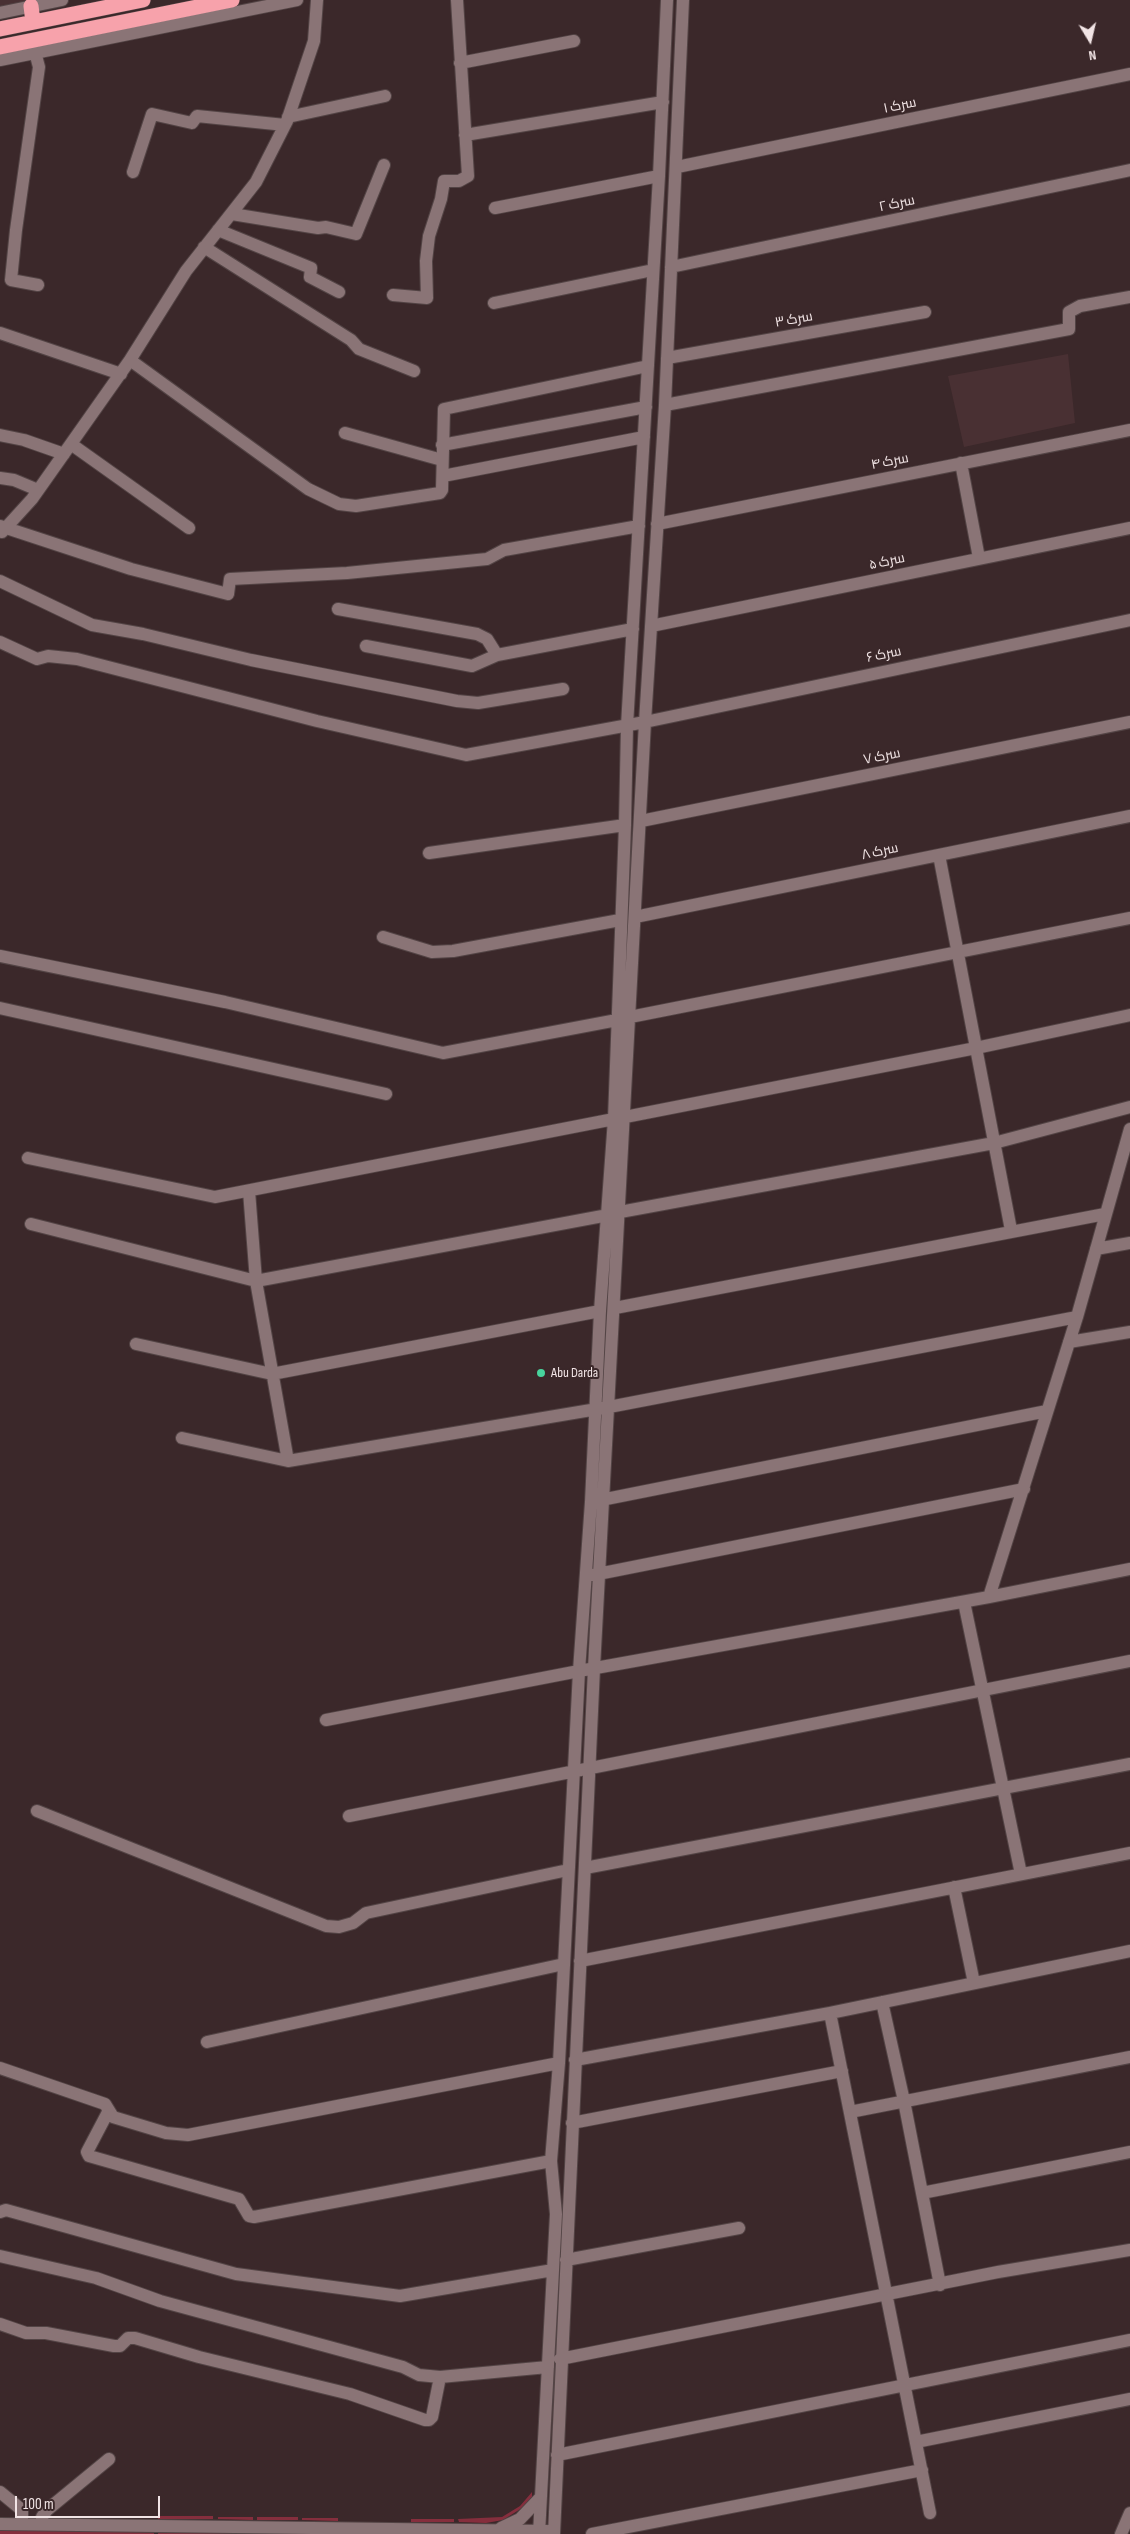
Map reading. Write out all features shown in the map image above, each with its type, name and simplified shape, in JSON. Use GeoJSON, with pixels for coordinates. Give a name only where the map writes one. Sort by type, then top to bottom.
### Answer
{"type":"FeatureCollection","features":[{"type":"Feature","properties":{"kind":"highway"},"geometry":{"type":"LineString","coordinates":[[0,29],[32,14],[143,0]]}},
{"type":"Feature","properties":{"kind":"highway"},"geometry":{"type":"LineString","coordinates":[[0,47],[232,0]]}},
{"type":"Feature","properties":{"kind":"street"},"geometry":{"type":"LineString","coordinates":[[0,12],[32,14],[62,0]]}},
{"type":"Feature","properties":{"kind":"street"},"geometry":{"type":"LineString","coordinates":[[0,60],[296,0]]}},
{"type":"Feature","properties":{"kind":"street"},"geometry":{"type":"LineString","coordinates":[[317,0],[314,41],[287,121],[256,182],[204,247],[121,374],[38,490],[2,529],[131,569],[228,594],[230,580],[347,573],[487,559],[504,550],[639,526]]}},
{"type":"Feature","properties":{"kind":"street"},"geometry":{"type":"LineString","coordinates":[[393,295],[427,298],[426,261],[429,236],[441,199],[444,181],[459,181],[468,176],[457,0]]}},
{"type":"Feature","properties":{"kind":"street"},"geometry":{"type":"LineString","coordinates":[[620,1118],[617,1020],[627,726],[660,176],[667,0]]}},
{"type":"Feature","properties":{"kind":"street"},"geometry":{"type":"LineString","coordinates":[[539,2532],[556,2214],[551,2161],[559,2063],[579,1671],[586,1576],[597,1501],[603,1408],[615,1308],[614,1213],[620,1118],[630,1017],[645,722],[666,405],[683,0]]}},
{"type":"Feature","properties":{"kind":"street"},"geometry":{"type":"LineString","coordinates":[[460,63],[574,41]]}},
{"type":"Feature","properties":{"kind":"street"},"geometry":{"type":"LineString","coordinates":[[35,52],[39,67],[16,230],[11,280],[38,285]]}},
{"type":"Feature","properties":{"kind":"street","name":"سرک ۱"},"geometry":{"type":"LineString","coordinates":[[677,167],[1130,74]]}},
{"type":"Feature","properties":{"kind":"street"},"geometry":{"type":"LineString","coordinates":[[133,172],[152,114],[192,123],[197,116],[287,121],[385,96]]}},
{"type":"Feature","properties":{"kind":"street"},"geometry":{"type":"LineString","coordinates":[[465,135],[663,102]]}},
{"type":"Feature","properties":{"kind":"street"},"geometry":{"type":"LineString","coordinates":[[232,214],[318,228],[326,227],[356,234],[384,165]]}},
{"type":"Feature","properties":{"kind":"street","name":"سرک ۲"},"geometry":{"type":"LineString","coordinates":[[671,267],[1130,170]]}},
{"type":"Feature","properties":{"kind":"street"},"geometry":{"type":"LineString","coordinates":[[495,208],[660,176]]}},
{"type":"Feature","properties":{"kind":"street"},"geometry":{"type":"LineString","coordinates":[[218,230],[311,268],[310,276],[339,292]]}},
{"type":"Feature","properties":{"kind":"street"},"geometry":{"type":"LineString","coordinates":[[204,247],[351,340],[358,349],[414,371]]}},
{"type":"Feature","properties":{"kind":"street"},"geometry":{"type":"LineString","coordinates":[[494,303],[653,270]]}},
{"type":"Feature","properties":{"kind":"street"},"geometry":{"type":"LineString","coordinates":[[666,405],[1069,329],[1069,312],[1080,306],[1130,297]]}},
{"type":"Feature","properties":{"kind":"street","name":"سرک ۳"},"geometry":{"type":"LineString","coordinates":[[667,358],[925,312]]}},
{"type":"Feature","properties":{"kind":"street"},"geometry":{"type":"LineString","coordinates":[[0,333],[121,374]]}},
{"type":"Feature","properties":{"kind":"street"},"geometry":{"type":"LineString","coordinates":[[130,360],[308,489],[339,504],[368,505],[440,493],[442,490],[444,409],[648,366]]}},
{"type":"Feature","properties":{"kind":"street"},"geometry":{"type":"LineString","coordinates":[[442,445],[646,407]]}},
{"type":"Feature","properties":{"kind":"street","name":"سرک ۴"},"geometry":{"type":"LineString","coordinates":[[657,524],[1130,430]]}},
{"type":"Feature","properties":{"kind":"street"},"geometry":{"type":"LineString","coordinates":[[345,433],[442,460]]}},
{"type":"Feature","properties":{"kind":"street"},"geometry":{"type":"LineString","coordinates":[[0,435],[68,449],[189,528]]}},
{"type":"Feature","properties":{"kind":"street"},"geometry":{"type":"LineString","coordinates":[[442,476],[644,437]]}},
{"type":"Feature","properties":{"kind":"street"},"geometry":{"type":"LineString","coordinates":[[961,463],[979,558]]}},
{"type":"Feature","properties":{"kind":"street"},"geometry":{"type":"LineString","coordinates":[[0,478],[38,490]]}},
{"type":"Feature","properties":{"kind":"street","name":"سرک ۵"},"geometry":{"type":"LineString","coordinates":[[651,626],[1130,528]]}},
{"type":"Feature","properties":{"kind":"street"},"geometry":{"type":"LineString","coordinates":[[0,581],[92,625],[143,634],[251,660],[457,701],[478,703],[563,689]]}},
{"type":"Feature","properties":{"kind":"street"},"geometry":{"type":"LineString","coordinates":[[338,610],[477,634],[487,639],[497,655]]}},
{"type":"Feature","properties":{"kind":"street","name":"سرک ۶"},"geometry":{"type":"LineString","coordinates":[[0,642],[37,659],[48,656],[77,659],[317,721],[466,755],[627,726],[1130,620]]}},
{"type":"Feature","properties":{"kind":"street"},"geometry":{"type":"LineString","coordinates":[[366,646],[472,666],[497,655],[633,629]]}},
{"type":"Feature","properties":{"kind":"street","name":"سرک ۷"},"geometry":{"type":"LineString","coordinates":[[641,822],[1130,722]]}},
{"type":"Feature","properties":{"kind":"street","name":"سرک ۸"},"geometry":{"type":"LineString","coordinates":[[635,917],[1130,816]]}},
{"type":"Feature","properties":{"kind":"street"},"geometry":{"type":"LineString","coordinates":[[429,853],[625,825]]}},
{"type":"Feature","properties":{"kind":"street"},"geometry":{"type":"LineString","coordinates":[[938,855],[1011,1230]]}},
{"type":"Feature","properties":{"kind":"street"},"geometry":{"type":"LineString","coordinates":[[630,1017],[958,954],[1130,918]]}},
{"type":"Feature","properties":{"kind":"street"},"geometry":{"type":"LineString","coordinates":[[382,937],[432,952],[453,951],[620,920]]}},
{"type":"Feature","properties":{"kind":"street"},"geometry":{"type":"LineString","coordinates":[[0,956],[225,1002],[443,1053],[617,1020]]}},
{"type":"Feature","properties":{"kind":"street"},"geometry":{"type":"LineString","coordinates":[[0,1008],[386,1094]]}},
{"type":"Feature","properties":{"kind":"street"},"geometry":{"type":"LineString","coordinates":[[28,1158],[216,1197],[976,1048],[1130,1015]]}},
{"type":"Feature","properties":{"kind":"street"},"geometry":{"type":"LineString","coordinates":[[30,1224],[256,1281],[994,1143],[1130,1107]]}},
{"type":"Feature","properties":{"kind":"street"},"geometry":{"type":"LineString","coordinates":[[989,1597],[1077,1317],[1105,1214],[1126,1153],[1130,1129]]}},
{"type":"Feature","properties":{"kind":"street"},"geometry":{"type":"LineString","coordinates":[[249,1192],[256,1281],[288,1461]]}},
{"type":"Feature","properties":{"kind":"street"},"geometry":{"type":"LineString","coordinates":[[603,1408],[600,1311],[614,1213]]}},
{"type":"Feature","properties":{"kind":"street"},"geometry":{"type":"LineString","coordinates":[[615,1308],[1011,1230],[1105,1214]]}},
{"type":"Feature","properties":{"kind":"street"},"geometry":{"type":"LineString","coordinates":[[1096,1249],[1130,1243]]}},
{"type":"Feature","properties":{"kind":"street"},"geometry":{"type":"LineString","coordinates":[[136,1344],[272,1374],[600,1311]]}},
{"type":"Feature","properties":{"kind":"street"},"geometry":{"type":"LineString","coordinates":[[182,1438],[288,1461],[603,1408],[1077,1317]]}},
{"type":"Feature","properties":{"kind":"street"},"geometry":{"type":"LineString","coordinates":[[1069,1342],[1130,1332]]}},
{"type":"Feature","properties":{"kind":"street"},"geometry":{"type":"LineString","coordinates":[[597,1501],[1047,1411]]}},
{"type":"Feature","properties":{"kind":"street"},"geometry":{"type":"LineString","coordinates":[[586,1576],[1024,1489]]}},
{"type":"Feature","properties":{"kind":"street"},"geometry":{"type":"LineString","coordinates":[[487,2530],[554,2532],[560,2359],[600,1574],[597,1501]]}},
{"type":"Feature","properties":{"kind":"street"},"geometry":{"type":"LineString","coordinates":[[326,1720],[594,1668],[964,1602],[1130,1569]]}},
{"type":"Feature","properties":{"kind":"street"},"geometry":{"type":"LineString","coordinates":[[964,1602],[1021,1874]]}},
{"type":"Feature","properties":{"kind":"street"},"geometry":{"type":"LineString","coordinates":[[349,1816],[1130,1661]]}},
{"type":"Feature","properties":{"kind":"street"},"geometry":{"type":"LineString","coordinates":[[585,1868],[1130,1764]]}},
{"type":"Feature","properties":{"kind":"street"},"geometry":{"type":"LineString","coordinates":[[37,1811],[326,1926],[339,1927],[353,1923],[366,1913],[568,1870]]}},
{"type":"Feature","properties":{"kind":"street"},"geometry":{"type":"LineString","coordinates":[[580,1961],[1130,1853]]}},
{"type":"Feature","properties":{"kind":"street"},"geometry":{"type":"LineString","coordinates":[[954,1888],[974,1983]]}},
{"type":"Feature","properties":{"kind":"street"},"geometry":{"type":"LineString","coordinates":[[575,2060],[830,2013],[1130,1951]]}},
{"type":"Feature","properties":{"kind":"street"},"geometry":{"type":"LineString","coordinates":[[207,2042],[564,1964]]}},
{"type":"Feature","properties":{"kind":"street"},"geometry":{"type":"LineString","coordinates":[[882,2002],[904,2101],[940,2285]]}},
{"type":"Feature","properties":{"kind":"street"},"geometry":{"type":"LineString","coordinates":[[830,2013],[930,2513]]}},
{"type":"Feature","properties":{"kind":"street"},"geometry":{"type":"LineString","coordinates":[[850,2112],[1130,2057]]}},
{"type":"Feature","properties":{"kind":"street"},"geometry":{"type":"LineString","coordinates":[[0,2068],[105,2104],[108,2112],[113,2117],[166,2133],[199,2134],[559,2063]]}},
{"type":"Feature","properties":{"kind":"street"},"geometry":{"type":"LineString","coordinates":[[572,2123],[842,2072]]}},
{"type":"Feature","properties":{"kind":"street"},"geometry":{"type":"LineString","coordinates":[[108,2112],[86,2152],[89,2156],[239,2199],[249,2216],[254,2217],[551,2161]]}},
{"type":"Feature","properties":{"kind":"street"},"geometry":{"type":"LineString","coordinates":[[922,2193],[1130,2152]]}},
{"type":"Feature","properties":{"kind":"street"},"geometry":{"type":"LineString","coordinates":[[0,2212],[6,2210],[236,2274],[400,2296],[553,2270]]}},
{"type":"Feature","properties":{"kind":"street"},"geometry":{"type":"LineString","coordinates":[[566,2260],[739,2228]]}},
{"type":"Feature","properties":{"kind":"street"},"geometry":{"type":"LineString","coordinates":[[560,2359],[1055,2262],[1130,2250]]}},
{"type":"Feature","properties":{"kind":"street"},"geometry":{"type":"LineString","coordinates":[[0,2256],[96,2278],[160,2301],[403,2367],[419,2375],[440,2377],[548,2367]]}},
{"type":"Feature","properties":{"kind":"street"},"geometry":{"type":"LineString","coordinates":[[0,2324],[26,2333],[46,2333],[114,2346],[120,2346],[128,2338],[135,2338],[199,2357],[350,2394],[425,2420],[429,2420],[432,2417],[440,2377]]}},
{"type":"Feature","properties":{"kind":"street"},"geometry":{"type":"LineString","coordinates":[[557,2455],[1130,2340]]}},
{"type":"Feature","properties":{"kind":"street"},"geometry":{"type":"LineString","coordinates":[[916,2442],[1130,2399]]}},
{"type":"Feature","properties":{"kind":"street"},"geometry":{"type":"LineString","coordinates":[[42,2524],[42,2517],[47,2510],[109,2459]]}},
{"type":"Feature","properties":{"kind":"street"},"geometry":{"type":"LineString","coordinates":[[592,2534],[922,2470]]}},
{"type":"Feature","properties":{"kind":"street"},"geometry":{"type":"LineString","coordinates":[[0,2492],[22,2510],[22,2524]]}},
{"type":"Feature","properties":{"kind":"street"},"geometry":{"type":"LineString","coordinates":[[0,2524],[467,2532],[506,2527],[520,2519],[541,2497]]}},
{"type":"Feature","properties":{"kind":"street"},"geometry":{"type":"LineString","coordinates":[[1121,2534],[1130,2513]]}},
{"type":"Feature","properties":{"kind":"shaded area"},"geometry":{"type":"Polygon","coordinates":[[[0,0],[62,0],[0,13],[0,0]]]}},
{"type":"Feature","properties":{"kind":"shaded area"},"geometry":{"type":"Polygon","coordinates":[[[1068,354],[1075,423],[964,447],[948,376],[1068,354]]]}},
{"type":"Feature","properties":{"kind":"shaded area"},"geometry":{"type":"Polygon","coordinates":[[[532,2492],[532,2497],[522,2508],[503,2520],[486,2523],[459,2522],[458,2519],[502,2517],[520,2506],[532,2492]]]}},
{"type":"Feature","properties":{"kind":"shaded area"},"geometry":{"type":"Polygon","coordinates":[[[158,2516],[213,2516],[213,2519],[158,2519],[158,2516]]]}},
{"type":"Feature","properties":{"kind":"shaded area"},"geometry":{"type":"Polygon","coordinates":[[[218,2517],[253,2517],[253,2520],[218,2519],[218,2517]]]}},
{"type":"Feature","properties":{"kind":"shaded area"},"geometry":{"type":"Polygon","coordinates":[[[257,2517],[298,2517],[298,2520],[257,2520],[257,2517]]]}},
{"type":"Feature","properties":{"kind":"shaded area"},"geometry":{"type":"Polygon","coordinates":[[[302,2518],[338,2518],[338,2521],[302,2520],[302,2518]]]}},
{"type":"Feature","properties":{"kind":"shaded area"},"geometry":{"type":"Polygon","coordinates":[[[411,2519],[454,2519],[454,2522],[411,2522],[411,2519]]]}},
{"type":"Feature","properties":{"kind":"shaded area"},"geometry":{"type":"Polygon","coordinates":[[[0,2529],[154,2531],[154,2534],[0,2534],[0,2529]]]}},
{"type":"Feature","properties":{"kind":"shaded area"},"geometry":{"type":"Polygon","coordinates":[[[158,2531],[415,2534],[158,2534],[158,2531]]]}},
{"type":"Feature","properties":{"kind":"place","name":"Abu Darda"},"geometry":{"type":"Point","coordinates":[541,1373]}}]}
